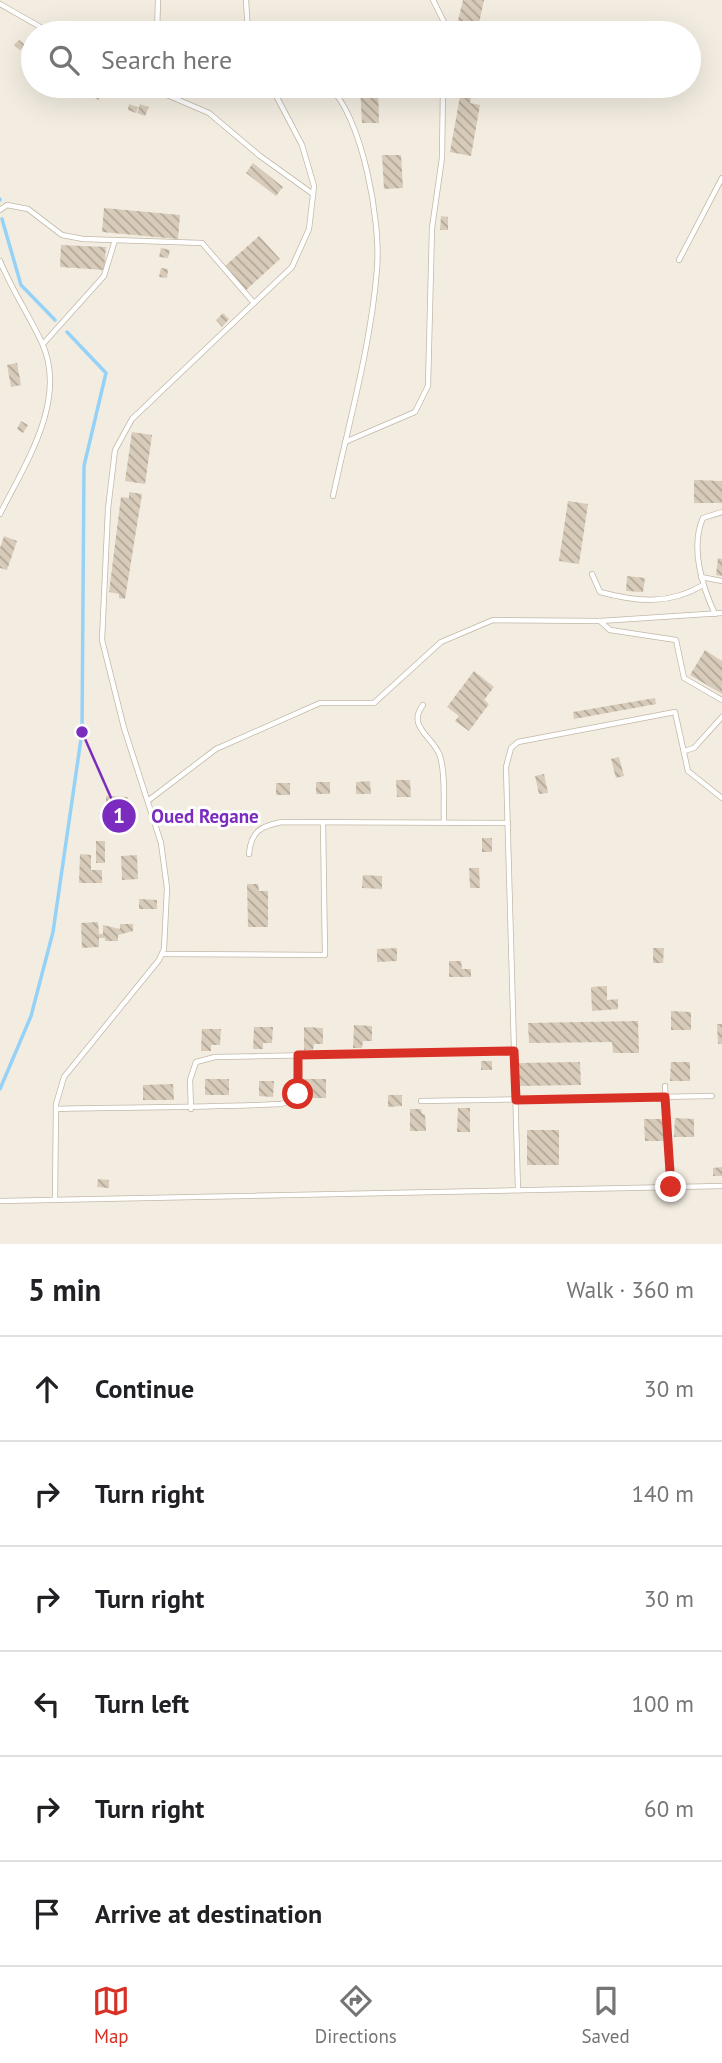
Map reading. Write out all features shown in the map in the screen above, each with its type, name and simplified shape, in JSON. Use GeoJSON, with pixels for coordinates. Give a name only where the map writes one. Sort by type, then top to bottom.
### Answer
{"type":"FeatureCollection","features":[{"type":"Feature","properties":{"kind":"lane"},"geometry":{"type":"LineString","coordinates":[[157,21],[158,0]]}},
{"type":"Feature","properties":{"kind":"lane"},"geometry":{"type":"LineString","coordinates":[[246,0],[247,21]]}},
{"type":"Feature","properties":{"kind":"lane"},"geometry":{"type":"LineString","coordinates":[[433,0],[444,21]]}},
{"type":"Feature","properties":{"kind":"lane"},"geometry":{"type":"LineString","coordinates":[[0,4],[30,21]]}},
{"type":"Feature","properties":{"kind":"lane"},"geometry":{"type":"LineString","coordinates":[[174,98],[209,113],[260,156],[313,194]]}},
{"type":"Feature","properties":{"kind":"lane"},"geometry":{"type":"LineString","coordinates":[[55,1200],[56,1110],[64,1077],[162,954],[167,888],[161,843],[124,728],[103,640],[108,509],[115,450],[132,419],[292,267],[309,229],[314,186],[302,145],[277,98]]}},
{"type":"Feature","properties":{"kind":"lane"},"geometry":{"type":"LineString","coordinates":[[333,496],[377,268],[375,228],[363,150],[341,98]]}},
{"type":"Feature","properties":{"kind":"lane"},"geometry":{"type":"LineString","coordinates":[[345,442],[415,412],[428,386],[432,228],[442,158],[443,98]]}},
{"type":"Feature","properties":{"kind":"lane"},"geometry":{"type":"LineString","coordinates":[[679,260],[722,178]]}},
{"type":"Feature","properties":{"kind":"lane"},"geometry":{"type":"LineString","coordinates":[[0,210],[7,205],[28,209],[62,234],[115,240],[202,243],[254,303]]}},
{"type":"Feature","properties":{"kind":"lane"},"geometry":{"type":"LineString","coordinates":[[43,344],[104,276],[115,240]]}},
{"type":"Feature","properties":{"kind":"lane"},"geometry":{"type":"LineString","coordinates":[[0,261],[16,298],[43,344],[52,393],[28,459],[0,514]]}},
{"type":"Feature","properties":{"kind":"lane"},"geometry":{"type":"LineString","coordinates":[[715,614],[701,577],[699,526],[703,517],[722,512]]}},
{"type":"Feature","properties":{"kind":"lane"},"geometry":{"type":"LineString","coordinates":[[592,574],[600,592],[619,597],[681,598],[703,584]]}},
{"type":"Feature","properties":{"kind":"lane"},"geometry":{"type":"LineString","coordinates":[[701,577],[722,581]]}},
{"type":"Feature","properties":{"kind":"lane"},"geometry":{"type":"LineString","coordinates":[[149,800],[215,749],[297,713],[320,704],[374,703],[441,642],[493,620],[600,621],[722,613]]}},
{"type":"Feature","properties":{"kind":"lane"},"geometry":{"type":"LineString","coordinates":[[600,621],[610,630],[676,640],[684,678],[722,701]]}},
{"type":"Feature","properties":{"kind":"lane"},"geometry":{"type":"LineString","coordinates":[[423,705],[417,713],[417,723],[439,753],[444,822]]}},
{"type":"Feature","properties":{"kind":"lane"},"geometry":{"type":"LineString","coordinates":[[518,1191],[506,767],[511,748],[519,742],[675,712],[688,771],[722,798]]}},
{"type":"Feature","properties":{"kind":"lane"},"geometry":{"type":"LineString","coordinates":[[684,751],[694,748],[722,717]]}},
{"type":"Feature","properties":{"kind":"lane"},"geometry":{"type":"LineString","coordinates":[[248,853],[254,834],[262,826],[282,822],[508,822]]}},
{"type":"Feature","properties":{"kind":"lane"},"geometry":{"type":"LineString","coordinates":[[162,954],[325,955],[323,822]]}},
{"type":"Feature","properties":{"kind":"lane"},"geometry":{"type":"LineString","coordinates":[[191,1109],[190,1080],[196,1062],[215,1057],[514,1051]]}},
{"type":"Feature","properties":{"kind":"lane"},"geometry":{"type":"LineString","coordinates":[[56,1110],[146,1107],[191,1109],[291,1101],[298,1094],[298,1055]]}},
{"type":"Feature","properties":{"kind":"lane"},"geometry":{"type":"LineString","coordinates":[[665,1086],[671,1187]]}},
{"type":"Feature","properties":{"kind":"lane"},"geometry":{"type":"LineString","coordinates":[[421,1101],[712,1096]]}},
{"type":"Feature","properties":{"kind":"lane"},"geometry":{"type":"LineString","coordinates":[[0,1201],[722,1186]]}},
{"type":"Feature","properties":{"kind":"building"},"geometry":{"type":"Polygon","coordinates":[[[463,0],[484,0],[480,21],[458,21],[463,0]]]}},
{"type":"Feature","properties":{"kind":"building"},"geometry":{"type":"Polygon","coordinates":[[[19,40],[21,49],[20,50],[14,45],[19,40]]]}},
{"type":"Feature","properties":{"kind":"building"},"geometry":{"type":"Polygon","coordinates":[[[361,98],[378,98],[379,123],[362,123],[361,98]]]}},
{"type":"Feature","properties":{"kind":"building"},"geometry":{"type":"Polygon","coordinates":[[[460,98],[471,98],[470,103],[480,105],[471,156],[450,152],[460,98]]]}},
{"type":"Feature","properties":{"kind":"building"},"geometry":{"type":"Polygon","coordinates":[[[129,104],[138,107],[136,113],[128,110],[129,104]]]}},
{"type":"Feature","properties":{"kind":"building"},"geometry":{"type":"Polygon","coordinates":[[[140,104],[149,107],[145,116],[137,113],[140,104]]]}},
{"type":"Feature","properties":{"kind":"building"},"geometry":{"type":"Polygon","coordinates":[[[382,155],[401,155],[403,188],[384,189],[382,155]]]}},
{"type":"Feature","properties":{"kind":"building"},"geometry":{"type":"Polygon","coordinates":[[[253,163],[283,187],[276,196],[246,173],[253,163]]]}},
{"type":"Feature","properties":{"kind":"building"},"geometry":{"type":"Polygon","coordinates":[[[104,208],[180,215],[178,239],[102,232],[104,208]]]}},
{"type":"Feature","properties":{"kind":"building"},"geometry":{"type":"Polygon","coordinates":[[[441,216],[448,217],[448,230],[440,230],[441,216]]]}},
{"type":"Feature","properties":{"kind":"building"},"geometry":{"type":"Polygon","coordinates":[[[259,236],[280,259],[246,290],[225,266],[259,236]]]}},
{"type":"Feature","properties":{"kind":"building"},"geometry":{"type":"Polygon","coordinates":[[[61,245],[106,247],[104,270],[60,267],[61,245]]]}},
{"type":"Feature","properties":{"kind":"building"},"geometry":{"type":"Polygon","coordinates":[[[161,248],[170,250],[168,258],[159,257],[161,248]]]}},
{"type":"Feature","properties":{"kind":"building"},"geometry":{"type":"Polygon","coordinates":[[[161,268],[168,269],[167,278],[159,277],[161,268]]]}},
{"type":"Feature","properties":{"kind":"building"},"geometry":{"type":"Polygon","coordinates":[[[223,313],[229,319],[222,327],[216,320],[223,313]]]}},
{"type":"Feature","properties":{"kind":"building"},"geometry":{"type":"Polygon","coordinates":[[[17,363],[21,385],[11,387],[7,365],[17,363]]]}},
{"type":"Feature","properties":{"kind":"building"},"geometry":{"type":"Polygon","coordinates":[[[21,421],[28,425],[23,433],[17,429],[21,421]]]}},
{"type":"Feature","properties":{"kind":"building"},"geometry":{"type":"Polygon","coordinates":[[[132,432],[152,435],[145,484],[125,481],[132,432]]]}},
{"type":"Feature","properties":{"kind":"building"},"geometry":{"type":"Polygon","coordinates":[[[694,480],[722,481],[722,503],[694,503],[694,480]]]}},
{"type":"Feature","properties":{"kind":"building"},"geometry":{"type":"Polygon","coordinates":[[[129,492],[142,494],[125,599],[119,598],[119,594],[109,592],[121,497],[129,498],[129,492]]]}},
{"type":"Feature","properties":{"kind":"building"},"geometry":{"type":"Polygon","coordinates":[[[568,501],[588,504],[579,564],[559,561],[568,501]]]}},
{"type":"Feature","properties":{"kind":"building"},"geometry":{"type":"Polygon","coordinates":[[[4,536],[17,541],[7,570],[0,568],[0,548],[4,536]]]}},
{"type":"Feature","properties":{"kind":"building"},"geometry":{"type":"Polygon","coordinates":[[[718,558],[722,559],[722,576],[716,575],[718,558]]]}},
{"type":"Feature","properties":{"kind":"building"},"geometry":{"type":"Polygon","coordinates":[[[627,576],[645,578],[643,592],[626,591],[627,576]]]}},
{"type":"Feature","properties":{"kind":"building"},"geometry":{"type":"Polygon","coordinates":[[[705,650],[722,661],[722,694],[690,675],[705,650]]]}},
{"type":"Feature","properties":{"kind":"building"},"geometry":{"type":"Polygon","coordinates":[[[474,671],[494,687],[484,700],[489,704],[469,731],[455,721],[459,716],[447,707],[474,671]]]}},
{"type":"Feature","properties":{"kind":"building"},"geometry":{"type":"Polygon","coordinates":[[[655,698],[656,704],[574,719],[573,712],[655,698]]]}},
{"type":"Feature","properties":{"kind":"building"},"geometry":{"type":"Polygon","coordinates":[[[619,757],[624,776],[616,778],[611,759],[619,757]]]}},
{"type":"Feature","properties":{"kind":"building"},"geometry":{"type":"Polygon","coordinates":[[[544,774],[548,793],[539,794],[535,776],[544,774]]]}},
{"type":"Feature","properties":{"kind":"building"},"geometry":{"type":"Polygon","coordinates":[[[396,780],[410,780],[411,797],[397,797],[396,780]]]}},
{"type":"Feature","properties":{"kind":"building"},"geometry":{"type":"Polygon","coordinates":[[[370,781],[371,794],[356,794],[356,782],[370,781]]]}},
{"type":"Feature","properties":{"kind":"building"},"geometry":{"type":"Polygon","coordinates":[[[316,782],[330,782],[330,794],[316,794],[316,782]]]}},
{"type":"Feature","properties":{"kind":"building"},"geometry":{"type":"Polygon","coordinates":[[[276,783],[290,783],[290,795],[276,795],[276,783]]]}},
{"type":"Feature","properties":{"kind":"building"},"geometry":{"type":"Polygon","coordinates":[[[106,796],[128,797],[128,807],[106,806],[106,796]]]}},
{"type":"Feature","properties":{"kind":"building"},"geometry":{"type":"Polygon","coordinates":[[[482,838],[492,838],[492,852],[482,852],[482,838]]]}},
{"type":"Feature","properties":{"kind":"building"},"geometry":{"type":"Polygon","coordinates":[[[96,841],[105,841],[105,863],[96,863],[96,841]]]}},
{"type":"Feature","properties":{"kind":"building"},"geometry":{"type":"Polygon","coordinates":[[[80,854],[91,855],[91,870],[102,870],[102,883],[79,883],[80,854]]]}},
{"type":"Feature","properties":{"kind":"building"},"geometry":{"type":"Polygon","coordinates":[[[137,855],[138,879],[122,880],[121,856],[137,855]]]}},
{"type":"Feature","properties":{"kind":"building"},"geometry":{"type":"Polygon","coordinates":[[[469,868],[479,868],[480,888],[470,888],[469,868]]]}},
{"type":"Feature","properties":{"kind":"building"},"geometry":{"type":"Polygon","coordinates":[[[363,875],[382,876],[382,889],[362,888],[363,875]]]}},
{"type":"Feature","properties":{"kind":"building"},"geometry":{"type":"Polygon","coordinates":[[[247,884],[258,884],[259,891],[268,891],[268,927],[248,927],[247,884]]]}},
{"type":"Feature","properties":{"kind":"building"},"geometry":{"type":"Polygon","coordinates":[[[139,899],[157,900],[157,909],[139,909],[139,899]]]}},
{"type":"Feature","properties":{"kind":"building"},"geometry":{"type":"Polygon","coordinates":[[[98,922],[99,934],[103,934],[103,925],[120,929],[120,924],[133,924],[133,931],[118,935],[118,941],[99,938],[99,947],[82,948],[81,923],[98,922]]]}},
{"type":"Feature","properties":{"kind":"building"},"geometry":{"type":"Polygon","coordinates":[[[397,948],[397,961],[377,962],[377,949],[397,948]]]}},
{"type":"Feature","properties":{"kind":"building"},"geometry":{"type":"Polygon","coordinates":[[[653,948],[664,948],[663,963],[653,963],[653,948]]]}},
{"type":"Feature","properties":{"kind":"building"},"geometry":{"type":"Polygon","coordinates":[[[449,961],[461,961],[462,969],[471,969],[471,977],[449,977],[449,961]]]}},
{"type":"Feature","properties":{"kind":"building"},"geometry":{"type":"Polygon","coordinates":[[[607,986],[607,1000],[618,999],[618,1009],[592,1011],[591,987],[607,986]]]}},
{"type":"Feature","properties":{"kind":"building"},"geometry":{"type":"Polygon","coordinates":[[[671,1011],[691,1012],[691,1030],[671,1030],[671,1011]]]}},
{"type":"Feature","properties":{"kind":"building"},"geometry":{"type":"Polygon","coordinates":[[[638,1021],[639,1053],[613,1053],[612,1042],[529,1043],[528,1023],[638,1021]]]}},
{"type":"Feature","properties":{"kind":"building"},"geometry":{"type":"Polygon","coordinates":[[[717,1024],[722,1024],[722,1044],[718,1044],[717,1024]]]}},
{"type":"Feature","properties":{"kind":"building"},"geometry":{"type":"Polygon","coordinates":[[[354,1025],[372,1026],[372,1041],[363,1041],[362,1048],[353,1048],[354,1025]]]}},
{"type":"Feature","properties":{"kind":"building"},"geometry":{"type":"Polygon","coordinates":[[[254,1027],[273,1027],[272,1043],[263,1043],[263,1049],[253,1049],[254,1027]]]}},
{"type":"Feature","properties":{"kind":"building"},"geometry":{"type":"Polygon","coordinates":[[[304,1027],[323,1028],[323,1044],[314,1044],[313,1050],[304,1050],[304,1027]]]}},
{"type":"Feature","properties":{"kind":"building"},"geometry":{"type":"Polygon","coordinates":[[[202,1029],[221,1029],[220,1045],[211,1045],[211,1051],[201,1051],[202,1029]]]}},
{"type":"Feature","properties":{"kind":"building"},"geometry":{"type":"Polygon","coordinates":[[[481,1061],[492,1061],[492,1070],[481,1070],[481,1061]]]}},
{"type":"Feature","properties":{"kind":"building"},"geometry":{"type":"Polygon","coordinates":[[[580,1062],[581,1085],[519,1086],[519,1063],[580,1062]]]}},
{"type":"Feature","properties":{"kind":"building"},"geometry":{"type":"Polygon","coordinates":[[[671,1062],[690,1062],[690,1081],[670,1081],[671,1062]]]}},
{"type":"Feature","properties":{"kind":"building"},"geometry":{"type":"Polygon","coordinates":[[[205,1079],[229,1079],[229,1095],[205,1095],[205,1079]]]}},
{"type":"Feature","properties":{"kind":"building"},"geometry":{"type":"Polygon","coordinates":[[[302,1079],[326,1079],[326,1098],[308,1098],[308,1087],[302,1087],[302,1079]]]}},
{"type":"Feature","properties":{"kind":"building"},"geometry":{"type":"Polygon","coordinates":[[[259,1081],[274,1081],[273,1097],[259,1096],[259,1081]]]}},
{"type":"Feature","properties":{"kind":"building"},"geometry":{"type":"Polygon","coordinates":[[[173,1084],[174,1100],[143,1100],[143,1085],[173,1084]]]}},
{"type":"Feature","properties":{"kind":"building"},"geometry":{"type":"Polygon","coordinates":[[[388,1095],[402,1095],[402,1106],[388,1107],[388,1095]]]}},
{"type":"Feature","properties":{"kind":"building"},"geometry":{"type":"Polygon","coordinates":[[[458,1108],[470,1108],[470,1132],[457,1132],[458,1108]]]}},
{"type":"Feature","properties":{"kind":"building"},"geometry":{"type":"Polygon","coordinates":[[[410,1109],[421,1109],[422,1114],[425,1114],[426,1131],[410,1131],[410,1109]]]}},
{"type":"Feature","properties":{"kind":"building"},"geometry":{"type":"Polygon","coordinates":[[[675,1118],[694,1119],[694,1137],[674,1137],[675,1118]]]}},
{"type":"Feature","properties":{"kind":"building"},"geometry":{"type":"Polygon","coordinates":[[[644,1119],[663,1119],[664,1141],[645,1141],[644,1119]]]}},
{"type":"Feature","properties":{"kind":"building"},"geometry":{"type":"Polygon","coordinates":[[[527,1130],[559,1130],[559,1165],[527,1165],[527,1130]]]}},
{"type":"Feature","properties":{"kind":"building"},"geometry":{"type":"Polygon","coordinates":[[[722,1167],[722,1176],[713,1176],[713,1168],[722,1167]]]}},
{"type":"Feature","properties":{"kind":"building"},"geometry":{"type":"Polygon","coordinates":[[[98,1179],[109,1180],[109,1188],[97,1187],[98,1179]]]}},
{"type":"Feature","properties":{"kind":"waterway"},"geometry":{"type":"LineString","coordinates":[[2,219],[21,285],[55,320]]}},
{"type":"Feature","properties":{"kind":"waterway"},"geometry":{"type":"LineString","coordinates":[[0,1089],[31,1016],[53,932],[82,732],[84,466],[106,373],[67,332]]}},
{"type":"Feature","properties":{"kind":"place","name":"Oued Regane"},"geometry":{"type":"Point","coordinates":[82,732]}},
{"type":"Feature","properties":{"kind":"route"},"geometry":{"type":"LineString","coordinates":[[298,1094],[298,1055],[514,1051],[516,1100],[665,1097],[671,1187]]}}]}
